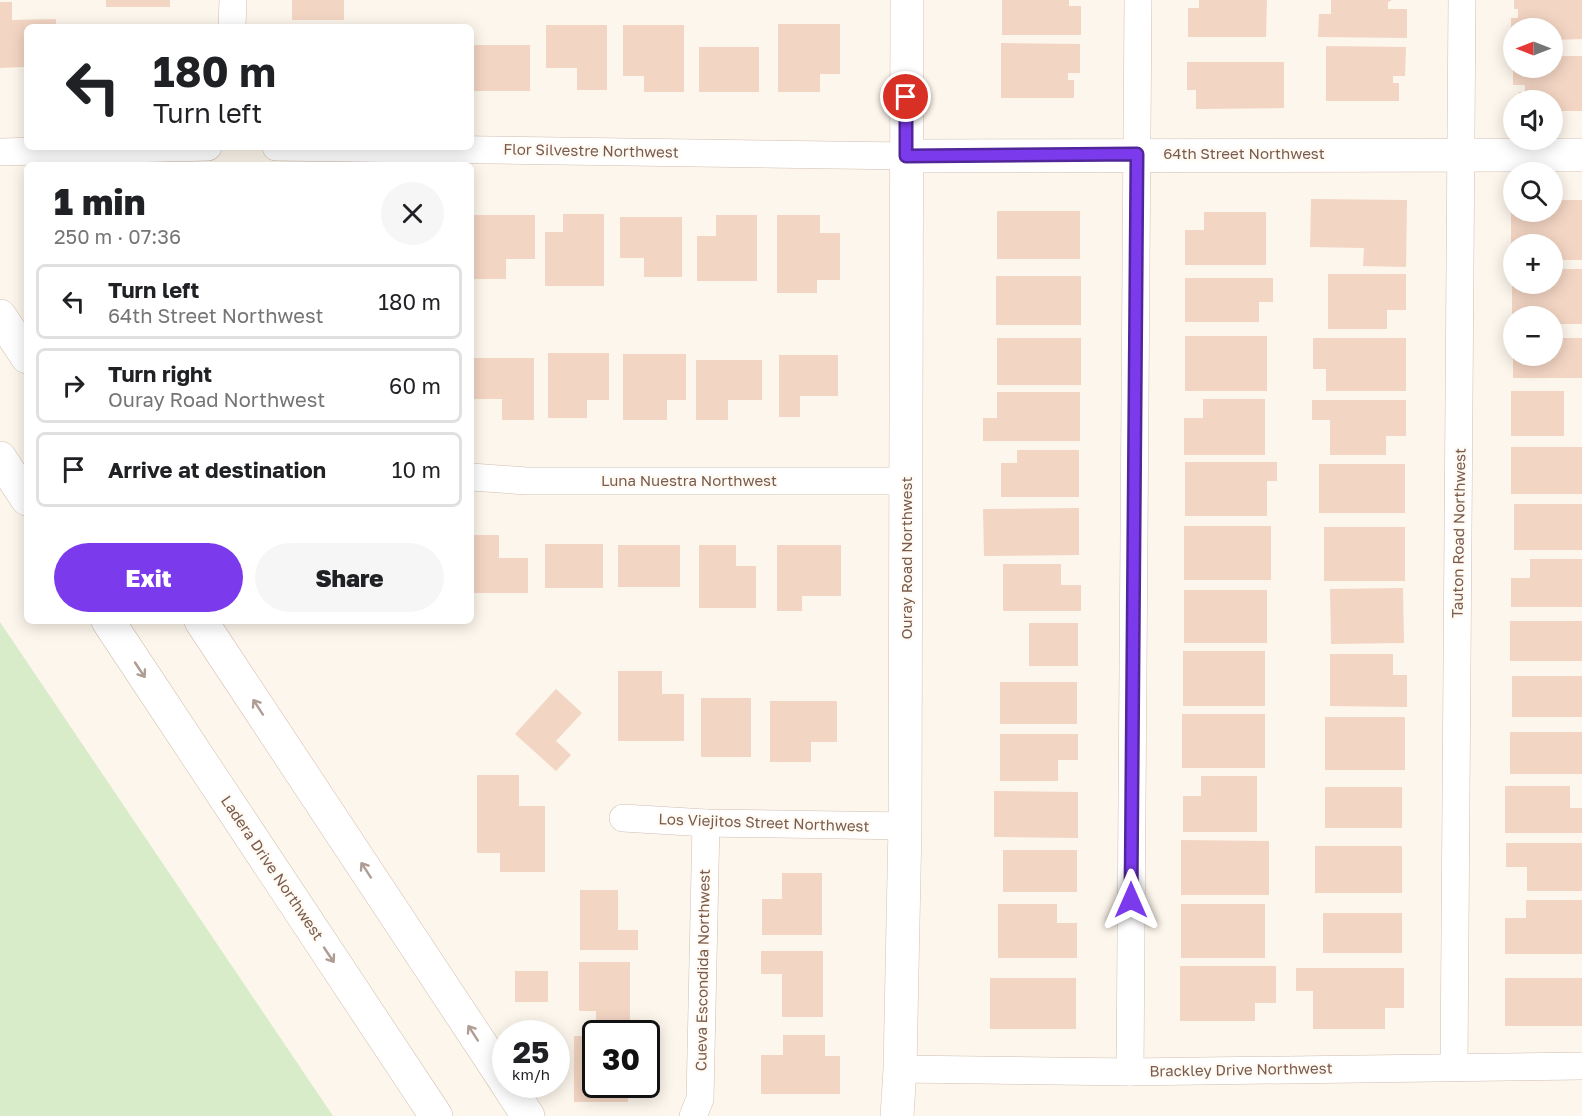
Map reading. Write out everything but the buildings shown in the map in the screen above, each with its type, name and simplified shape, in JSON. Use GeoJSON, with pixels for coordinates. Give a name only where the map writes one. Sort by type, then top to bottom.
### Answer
{"type":"FeatureCollection","features":[{"type":"Feature","properties":{"kind":"street"},"geometry":{"type":"LineString","coordinates":[[232,0],[232,24]]}},
{"type":"Feature","properties":{"kind":"street","name":"Ouray Road Northwest"},"geometry":{"type":"LineString","coordinates":[[897,1116],[900,1068],[904,826],[907,0]]}},
{"type":"Feature","properties":{"kind":"street"},"geometry":{"type":"LineString","coordinates":[[1130,1072],[1137,0]]}},
{"type":"Feature","properties":{"kind":"street","name":"Tauton Road Northwest"},"geometry":{"type":"LineString","coordinates":[[1454,1066],[1462,0]]}},
{"type":"Feature","properties":{"kind":"street"},"geometry":{"type":"LineString","coordinates":[[0,152],[83,150]]}},
{"type":"Feature","properties":{"kind":"street","name":"Flor Silvestre Northwest"},"geometry":{"type":"LineString","coordinates":[[474,150],[906,156]]}},
{"type":"Feature","properties":{"kind":"street","name":"64th Street Northwest"},"geometry":{"type":"LineString","coordinates":[[906,156],[1582,154]]}},
{"type":"Feature","properties":{"kind":"street"},"geometry":{"type":"LineString","coordinates":[[0,316],[24,352]]}},
{"type":"Feature","properties":{"kind":"street"},"geometry":{"type":"LineString","coordinates":[[0,458],[24,494]]}},
{"type":"Feature","properties":{"kind":"street","name":"Luna Nuestra Northwest"},"geometry":{"type":"LineString","coordinates":[[474,477],[538,481],[907,481]]}},
{"type":"Feature","properties":{"kind":"street","name":"Ladera Drive Northwest"},"geometry":{"type":"LineString","coordinates":[[110,624],[436,1116]]}},
{"type":"Feature","properties":{"kind":"street"},"geometry":{"type":"LineString","coordinates":[[203,624],[492,1062]]}},
{"type":"Feature","properties":{"kind":"street","name":"Los Viejitos Street Northwest"},"geometry":{"type":"LineString","coordinates":[[623,818],[706,823],[904,826]]}},
{"type":"Feature","properties":{"kind":"street","name":"Cueva Escondida Northwest"},"geometry":{"type":"LineString","coordinates":[[693,1116],[700,1099],[706,823]]}},
{"type":"Feature","properties":{"kind":"street","name":"Brackley Drive Northwest"},"geometry":{"type":"LineString","coordinates":[[900,1068],[1130,1072],[1582,1066]]}},
{"type":"Feature","properties":{"kind":"street"},"geometry":{"type":"LineString","coordinates":[[516,1098],[528,1116]]}},
{"type":"Feature","properties":{"kind":"green space"},"geometry":{"type":"Polygon","coordinates":[[[0,622],[333,1116],[0,1116],[0,622]]]}},
{"type":"Feature","properties":{"kind":"route"},"geometry":{"type":"LineString","coordinates":[[906,97],[906,156],[1137,154],[1131,900]]}}]}
